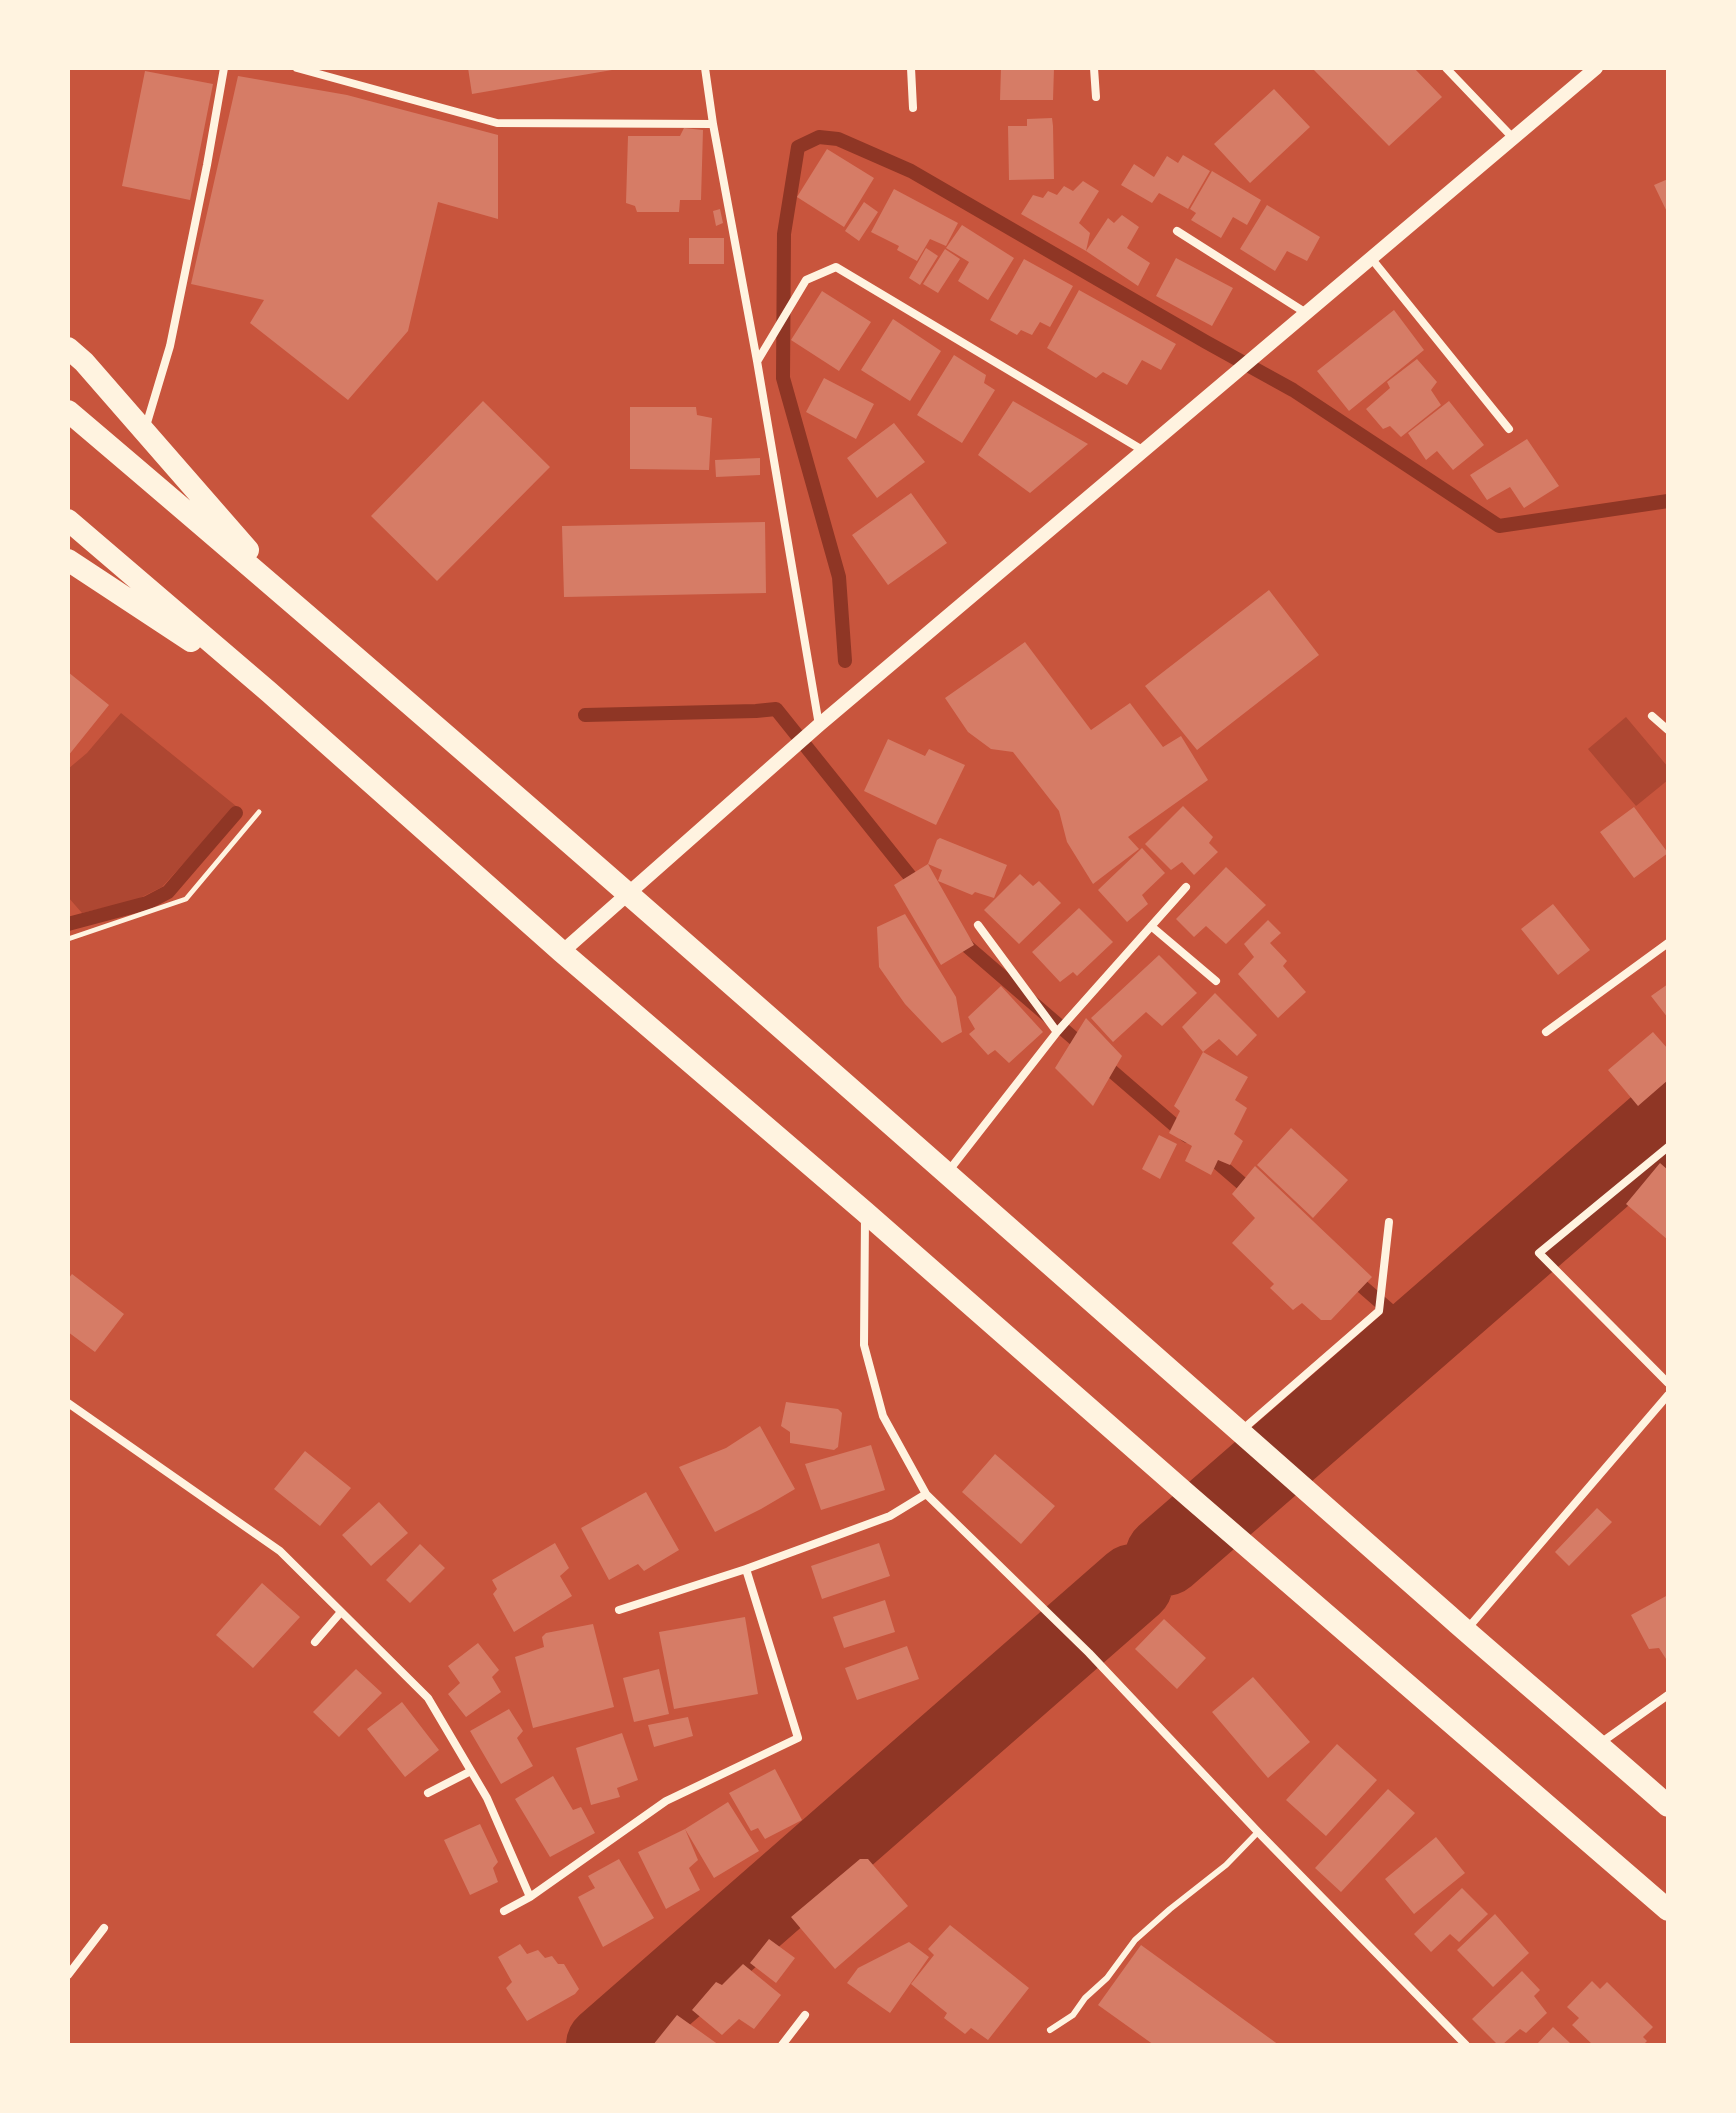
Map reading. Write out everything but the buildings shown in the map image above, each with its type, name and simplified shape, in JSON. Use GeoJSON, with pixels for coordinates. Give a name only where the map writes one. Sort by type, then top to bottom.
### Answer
{"type":"FeatureCollection","features":[{"type":"Feature","properties":{"kind":"highway"},"geometry":{"type":"LineString","coordinates":[[68,348],[84,362],[295,604]]}},
{"type":"Feature","properties":{"kind":"highway"},"geometry":{"type":"LineString","coordinates":[[68,411],[630,893],[1668,1806]]}},
{"type":"Feature","properties":{"kind":"highway"},"geometry":{"type":"LineString","coordinates":[[68,520],[1668,1910]]}},
{"type":"Feature","properties":{"kind":"highway"},"geometry":{"type":"LineString","coordinates":[[68,560],[269,692]]}},
{"type":"Feature","properties":{"kind":"street"},"geometry":{"type":"LineString","coordinates":[[145,431],[170,346],[224,68]]}},
{"type":"Feature","properties":{"kind":"street"},"geometry":{"type":"LineString","coordinates":[[297,68],[497,123],[713,124]]}},
{"type":"Feature","properties":{"kind":"street"},"geometry":{"type":"LineString","coordinates":[[705,68],[819,725]]}},
{"type":"Feature","properties":{"kind":"street"},"geometry":{"type":"LineString","coordinates":[[911,68],[913,108]]}},
{"type":"Feature","properties":{"kind":"street"},"geometry":{"type":"LineString","coordinates":[[1094,68],[1096,97]]}},
{"type":"Feature","properties":{"kind":"street"},"geometry":{"type":"LineString","coordinates":[[1446,68],[1513,138]]}},
{"type":"Feature","properties":{"kind":"street"},"geometry":{"type":"LineString","coordinates":[[562,952],[819,725],[1596,68]]}},
{"type":"Feature","properties":{"kind":"street"},"geometry":{"type":"LineString","coordinates":[[1177,231],[1306,313]]}},
{"type":"Feature","properties":{"kind":"street"},"geometry":{"type":"LineString","coordinates":[[1371,258],[1509,429]]}},
{"type":"Feature","properties":{"kind":"street"},"geometry":{"type":"LineString","coordinates":[[757,361],[806,280],[836,267],[1144,451]]}},
{"type":"Feature","properties":{"kind":"street"},"geometry":{"type":"LineString","coordinates":[[1652,716],[1668,730]]}},
{"type":"Feature","properties":{"kind":"street"},"geometry":{"type":"LineString","coordinates":[[946,1173],[1057,1032],[1186,887]]}},
{"type":"Feature","properties":{"kind":"street"},"geometry":{"type":"LineString","coordinates":[[978,925],[1057,1032]]}},
{"type":"Feature","properties":{"kind":"street"},"geometry":{"type":"LineString","coordinates":[[1151,926],[1216,981]]}},
{"type":"Feature","properties":{"kind":"street"},"geometry":{"type":"LineString","coordinates":[[1546,1032],[1668,943]]}},
{"type":"Feature","properties":{"kind":"street"},"geometry":{"type":"LineString","coordinates":[[1668,1147],[1539,1253],[1668,1383]]}},
{"type":"Feature","properties":{"kind":"street"},"geometry":{"type":"LineString","coordinates":[[865,1212],[864,1345],[883,1416],[926,1494],[1089,1653],[1466,2045]]}},
{"type":"Feature","properties":{"kind":"street"},"geometry":{"type":"LineString","coordinates":[[1245,1436],[1379,1311],[1389,1222]]}},
{"type":"Feature","properties":{"kind":"street"},"geometry":{"type":"LineString","coordinates":[[1466,1631],[1668,1395]]}},
{"type":"Feature","properties":{"kind":"street"},"geometry":{"type":"LineString","coordinates":[[68,1403],[280,1551],[428,1698],[487,1798],[530,1897]]}},
{"type":"Feature","properties":{"kind":"street"},"geometry":{"type":"LineString","coordinates":[[619,1610],[746,1569],[890,1516],[926,1494]]}},
{"type":"Feature","properties":{"kind":"street"},"geometry":{"type":"LineString","coordinates":[[504,1911],[530,1897],[666,1801],[798,1738],[746,1569]]}},
{"type":"Feature","properties":{"kind":"street"},"geometry":{"type":"LineString","coordinates":[[315,1642],[341,1612]]}},
{"type":"Feature","properties":{"kind":"street"},"geometry":{"type":"LineString","coordinates":[[1598,1744],[1668,1695]]}},
{"type":"Feature","properties":{"kind":"street"},"geometry":{"type":"LineString","coordinates":[[428,1793],[471,1771]]}},
{"type":"Feature","properties":{"kind":"street"},"geometry":{"type":"LineString","coordinates":[[68,1975],[104,1928]]}},
{"type":"Feature","properties":{"kind":"street"},"geometry":{"type":"LineString","coordinates":[[782,2045],[805,2015]]}},
{"type":"Feature","properties":{"kind":"lane"},"geometry":{"type":"LineString","coordinates":[[1050,2030],[1073,2015],[1085,1998],[1107,1978],[1135,1940],[1226,1865],[1258,1832]]}},
{"type":"Feature","properties":{"kind":"path"},"geometry":{"type":"LineString","coordinates":[[68,939],[186,899],[259,812]]}},
{"type":"Feature","properties":{"kind":"shaded area"},"geometry":{"type":"Polygon","coordinates":[[[121,713],[236,806],[162,887],[136,900],[82,913],[68,897],[68,769],[87,753],[121,713]]]}},
{"type":"Feature","properties":{"kind":"shaded area"},"geometry":{"type":"Polygon","coordinates":[[[1626,717],[1668,767],[1668,780],[1636,806],[1588,749],[1626,717]]]}},
{"type":"Feature","properties":{"kind":"waterway"},"geometry":{"type":"LineString","coordinates":[[845,661],[839,577],[783,378],[784,234],[798,147],[819,137],[838,139],[911,171],[1293,390],[1499,526],[1668,501]]}},
{"type":"Feature","properties":{"kind":"waterway"},"geometry":{"type":"LineString","coordinates":[[585,715],[776,709],[921,890]]}},
{"type":"Feature","properties":{"kind":"waterway"},"geometry":{"type":"LineString","coordinates":[[68,924],[147,903],[168,892],[236,813]]}},
{"type":"Feature","properties":{"kind":"waterway"},"geometry":{"type":"LineString","coordinates":[[957,934],[968,947],[1187,1136]]}},
{"type":"Feature","properties":{"kind":"waterway"},"geometry":{"type":"LineString","coordinates":[[1165,1556],[1668,1118]]}},
{"type":"Feature","properties":{"kind":"waterway"},"geometry":{"type":"LineString","coordinates":[[1203,1150],[1254,1194]]}},
{"type":"Feature","properties":{"kind":"waterway"},"geometry":{"type":"LineString","coordinates":[[1349,1275],[1418,1335]]}},
{"type":"Feature","properties":{"kind":"waterway"},"geometry":{"type":"LineString","coordinates":[[606,2045],[1133,1584]]}}]}
